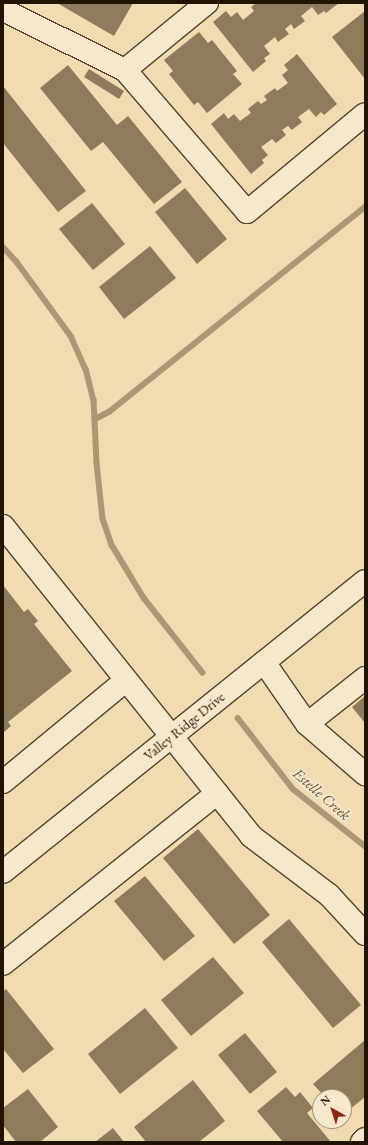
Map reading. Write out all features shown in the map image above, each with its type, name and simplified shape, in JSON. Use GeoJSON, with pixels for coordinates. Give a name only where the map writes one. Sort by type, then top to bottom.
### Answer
{"type":"FeatureCollection","features":[{"type":"Feature","properties":{"kind":"street"},"geometry":{"type":"LineString","coordinates":[[125,70],[207,3]]}},
{"type":"Feature","properties":{"kind":"street"},"geometry":{"type":"LineString","coordinates":[[3,10],[125,70],[247,212],[365,114]]}},
{"type":"Feature","properties":{"kind":"street"},"geometry":{"type":"LineString","coordinates":[[3,526],[125,681],[172,736],[251,836],[329,895],[365,934]]}},
{"type":"Feature","properties":{"kind":"street","name":"Valley Ridge Drive"},"geometry":{"type":"LineString","coordinates":[[3,872],[365,581]]}},
{"type":"Feature","properties":{"kind":"street"},"geometry":{"type":"LineString","coordinates":[[264,662],[307,724],[365,774]]}},
{"type":"Feature","properties":{"kind":"street"},"geometry":{"type":"LineString","coordinates":[[307,724],[365,678]]}},
{"type":"Feature","properties":{"kind":"street"},"geometry":{"type":"LineString","coordinates":[[3,782],[125,681]]}},
{"type":"Feature","properties":{"kind":"street"},"geometry":{"type":"LineString","coordinates":[[3,964],[217,793]]}},
{"type":"Feature","properties":{"kind":"street"},"geometry":{"type":"LineString","coordinates":[[362,1142],[365,1139]]}},
{"type":"Feature","properties":{"kind":"building"},"geometry":{"type":"Polygon","coordinates":[[[57,3],[133,3],[114,36],[57,3]]]}},
{"type":"Feature","properties":{"kind":"building"},"geometry":{"type":"Polygon","coordinates":[[[256,3],[339,3],[326,13],[324,11],[318,15],[312,7],[301,16],[305,21],[294,29],[291,24],[285,29],[289,34],[278,42],[275,37],[264,46],[270,54],[264,58],[266,61],[253,72],[213,22],[226,11],[231,17],[237,12],[243,20],[254,11],[251,7],[256,3]]]}},
{"type":"Feature","properties":{"kind":"building"},"geometry":{"type":"Polygon","coordinates":[[[365,11],[365,79],[332,37],[365,11]]]}},
{"type":"Feature","properties":{"kind":"building"},"geometry":{"type":"Polygon","coordinates":[[[199,32],[208,43],[212,40],[237,71],[233,74],[242,84],[207,113],[198,102],[194,105],[169,74],[173,71],[164,60],[199,32]]]}},
{"type":"Feature","properties":{"kind":"building"},"geometry":{"type":"Polygon","coordinates":[[[297,54],[337,104],[324,115],[321,112],[316,117],[309,109],[298,117],[302,122],[292,130],[288,126],[282,130],[286,135],[276,143],[272,139],[261,147],[268,155],[262,160],[264,163],[251,174],[211,124],[224,113],[228,119],[234,114],[240,121],[251,113],[248,109],[258,101],[261,104],[267,100],[264,96],[275,88],[277,91],[288,83],[282,75],[288,70],[284,65],[297,54]]]}},
{"type":"Feature","properties":{"kind":"building"},"geometry":{"type":"Polygon","coordinates":[[[68,65],[117,125],[128,116],[182,182],[154,204],[103,142],[91,151],[40,88],[68,65]]]}},
{"type":"Feature","properties":{"kind":"building"},"geometry":{"type":"Polygon","coordinates":[[[89,69],[124,91],[119,99],[84,77],[89,69]]]}},
{"type":"Feature","properties":{"kind":"building"},"geometry":{"type":"Polygon","coordinates":[[[3,86],[86,191],[58,212],[3,143],[3,86]]]}},
{"type":"Feature","properties":{"kind":"building"},"geometry":{"type":"Polygon","coordinates":[[[185,188],[227,239],[197,264],[155,212],[185,188]]]}},
{"type":"Feature","properties":{"kind":"building"},"geometry":{"type":"Polygon","coordinates":[[[92,203],[125,244],[93,270],[59,229],[92,203]]]}},
{"type":"Feature","properties":{"kind":"building"},"geometry":{"type":"Polygon","coordinates":[[[150,246],[176,278],[124,319],[99,287],[150,246]]]}},
{"type":"Feature","properties":{"kind":"building"},"geometry":{"type":"Polygon","coordinates":[[[3,585],[24,612],[28,609],[38,621],[34,624],[72,671],[8,722],[11,726],[3,733],[3,585]]]}},
{"type":"Feature","properties":{"kind":"building"},"geometry":{"type":"Polygon","coordinates":[[[365,696],[365,723],[352,707],[365,696]]]}},
{"type":"Feature","properties":{"kind":"building"},"geometry":{"type":"Polygon","coordinates":[[[198,829],[270,915],[234,944],[163,858],[198,829]]]}},
{"type":"Feature","properties":{"kind":"building"},"geometry":{"type":"Polygon","coordinates":[[[145,876],[195,936],[164,961],[114,901],[145,876]]]}},
{"type":"Feature","properties":{"kind":"building"},"geometry":{"type":"Polygon","coordinates":[[[289,919],[361,1005],[333,1028],[262,942],[289,919]]]}},
{"type":"Feature","properties":{"kind":"building"},"geometry":{"type":"Polygon","coordinates":[[[213,957],[244,993],[191,1036],[161,1000],[213,957]]]}},
{"type":"Feature","properties":{"kind":"building"},"geometry":{"type":"Polygon","coordinates":[[[6,989],[54,1049],[23,1073],[3,1049],[3,991],[6,989]]]}},
{"type":"Feature","properties":{"kind":"building"},"geometry":{"type":"Polygon","coordinates":[[[145,1008],[178,1048],[120,1094],[88,1054],[145,1008]]]}},
{"type":"Feature","properties":{"kind":"building"},"geometry":{"type":"Polygon","coordinates":[[[245,1033],[277,1072],[250,1094],[218,1055],[245,1033]]]}},
{"type":"Feature","properties":{"kind":"building"},"geometry":{"type":"Polygon","coordinates":[[[365,1040],[365,1097],[352,1108],[352,1089],[318,1089],[313,1084],[365,1040]]]}},
{"type":"Feature","properties":{"kind":"building"},"geometry":{"type":"Polygon","coordinates":[[[193,1080],[225,1121],[199,1142],[146,1142],[134,1127],[193,1080]]]}},
{"type":"Feature","properties":{"kind":"building"},"geometry":{"type":"Polygon","coordinates":[[[286,1087],[295,1097],[300,1092],[312,1107],[312,1109],[307,1113],[312,1119],[312,1129],[320,1129],[331,1142],[283,1142],[257,1111],[286,1087]]]}},
{"type":"Feature","properties":{"kind":"building"},"geometry":{"type":"Polygon","coordinates":[[[28,1089],[58,1127],[40,1142],[16,1142],[3,1125],[3,1108],[28,1089]]]}},
{"type":"Feature","properties":{"kind":"building"},"geometry":{"type":"Polygon","coordinates":[[[113,1128],[124,1142],[95,1142],[113,1128]]]}},
{"type":"Feature","properties":{"kind":"waterway"},"geometry":{"type":"LineString","coordinates":[[95,419],[109,412],[365,207]]}},
{"type":"Feature","properties":{"kind":"waterway"},"geometry":{"type":"LineString","coordinates":[[3,247],[17,262],[71,336],[86,369],[94,400],[97,463],[103,519],[112,545],[144,598],[203,673]]}},
{"type":"Feature","properties":{"kind":"waterway","name":"Estelle Creek"},"geometry":{"type":"LineString","coordinates":[[238,718],[293,789],[365,846]]}}]}
